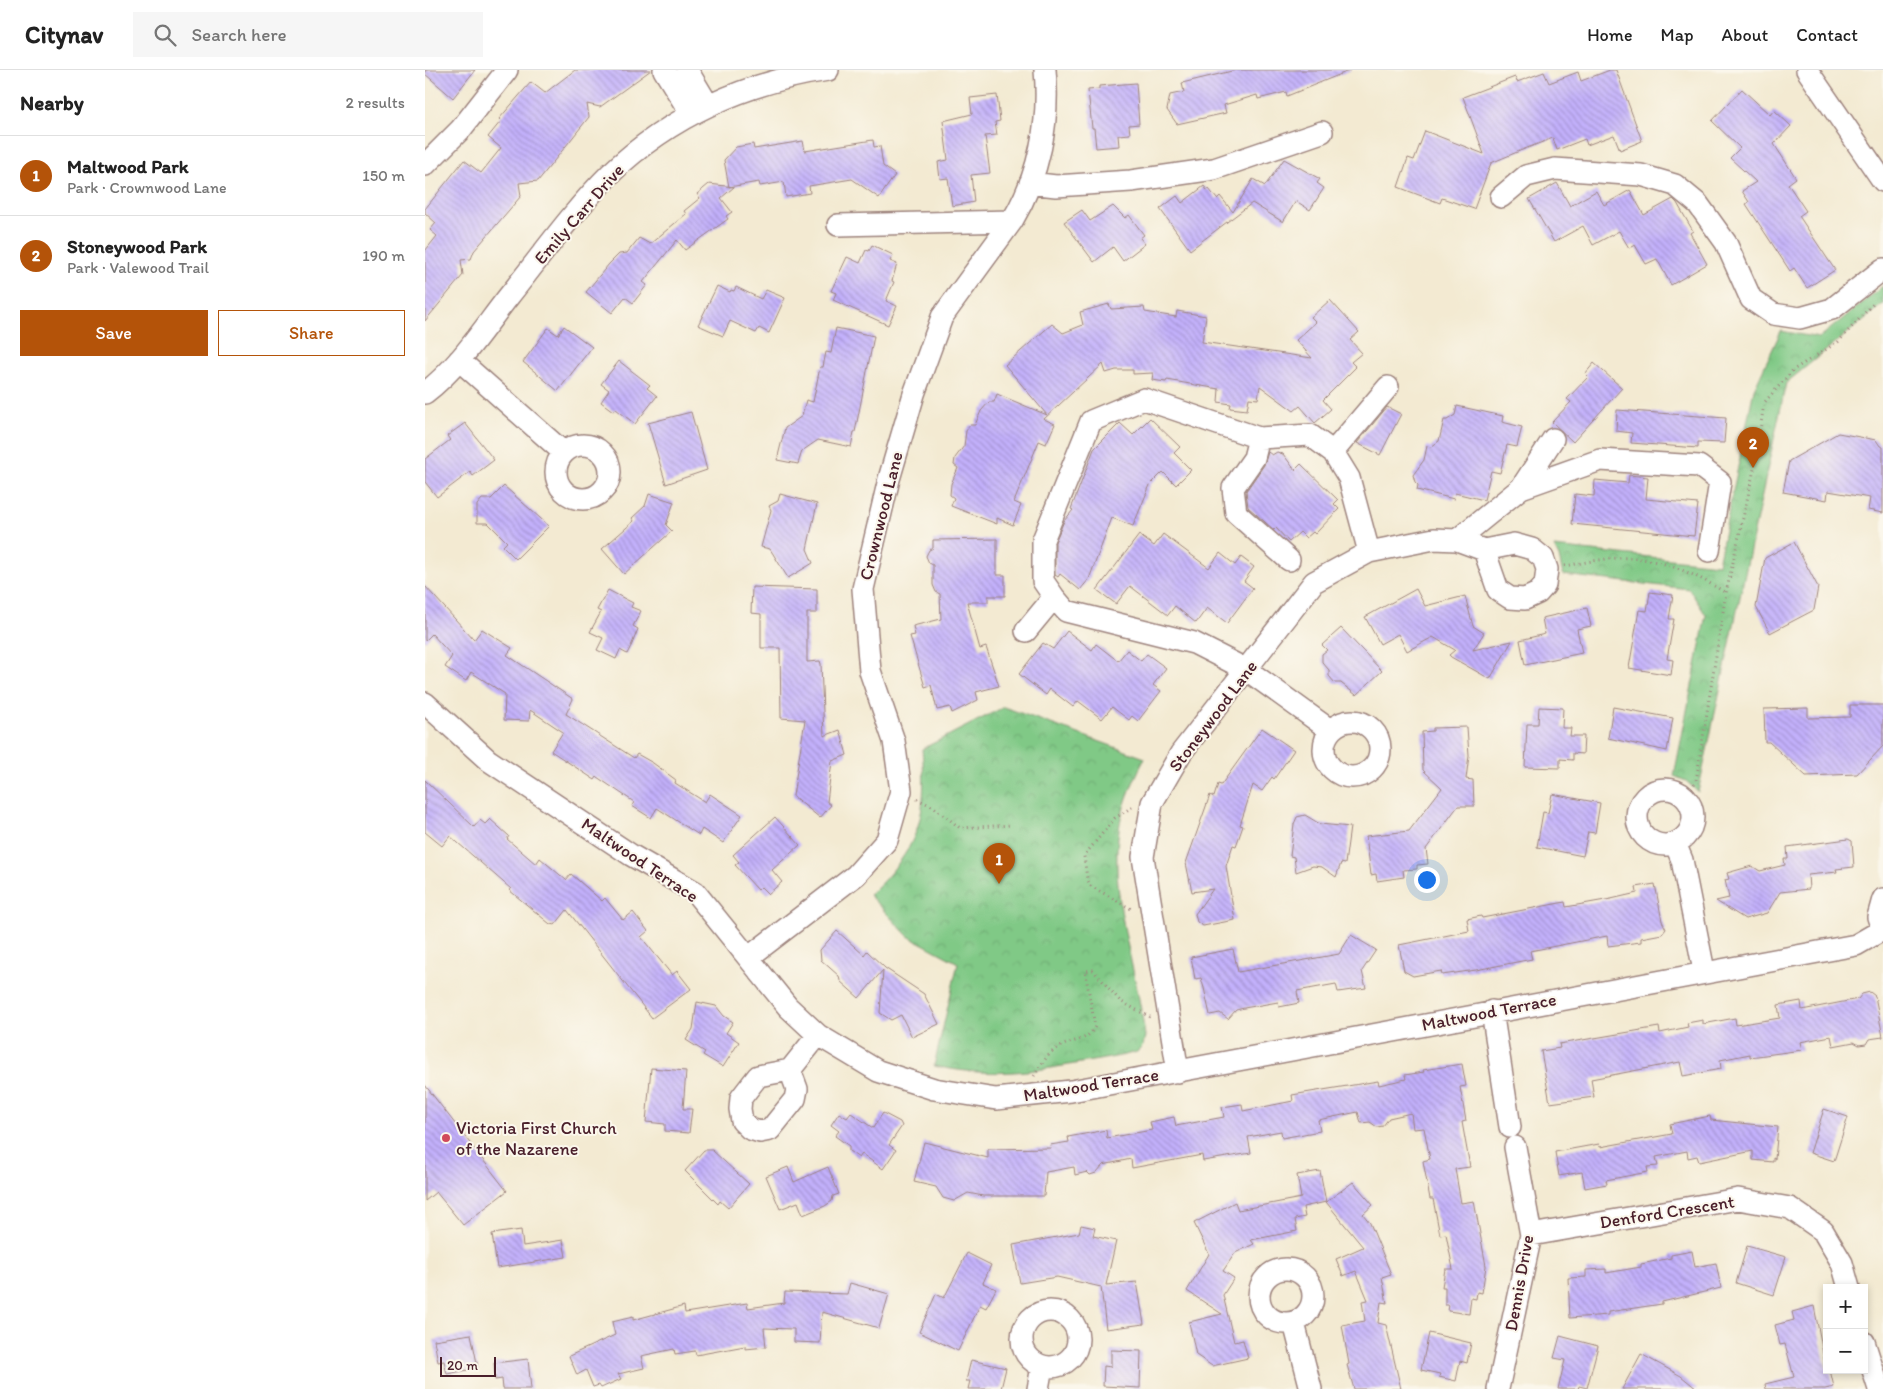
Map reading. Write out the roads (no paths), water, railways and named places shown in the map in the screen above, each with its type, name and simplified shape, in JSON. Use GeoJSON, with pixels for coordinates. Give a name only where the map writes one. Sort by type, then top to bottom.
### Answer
{"type":"FeatureCollection","features":[{"type":"Feature","properties":{"kind":"street"},"geometry":{"type":"LineString","coordinates":[[425,165],[461,129],[507,70]]}},
{"type":"Feature","properties":{"kind":"street"},"geometry":{"type":"LineString","coordinates":[[664,70],[700,109]]}},
{"type":"Feature","properties":{"kind":"street"},"geometry":{"type":"LineString","coordinates":[[687,70],[700,109]]}},
{"type":"Feature","properties":{"kind":"street","name":"Emily Carr Drive"},"geometry":{"type":"LineString","coordinates":[[425,393],[459,360],[588,198],[610,174],[655,136],[700,109],[782,78],[828,70]]}},
{"type":"Feature","properties":{"kind":"street","name":"Crownwood Lane"},"geometry":{"type":"LineString","coordinates":[[749,957],[856,875],[887,840],[901,791],[894,741],[870,671],[863,589],[889,479],[914,394],[943,317],[1012,221],[1031,183],[1047,115],[1045,70]]}},
{"type":"Feature","properties":{"kind":"street"},"geometry":{"type":"LineString","coordinates":[[1807,70],[1883,181]]}},
{"type":"Feature","properties":{"kind":"street"},"geometry":{"type":"LineString","coordinates":[[1031,183],[1056,186],[1122,182],[1213,169],[1322,132]]}},
{"type":"Feature","properties":{"kind":"street"},"geometry":{"type":"LineString","coordinates":[[1501,197],[1526,176],[1555,169],[1641,175],[1675,185],[1698,204],[1726,243],[1751,299],[1773,314],[1800,318],[1832,310],[1883,269]]}},
{"type":"Feature","properties":{"kind":"street"},"geometry":{"type":"LineString","coordinates":[[838,225],[1012,221]]}},
{"type":"Feature","properties":{"kind":"street"},"geometry":{"type":"LineString","coordinates":[[459,360],[563,452]]}},
{"type":"Feature","properties":{"kind":"street"},"geometry":{"type":"LineString","coordinates":[[1333,452],[1388,387]]}},
{"type":"Feature","properties":{"kind":"street"},"geometry":{"type":"LineString","coordinates":[[1330,730],[1247,670],[1194,643],[1066,611],[1043,581],[1043,540],[1091,421],[1144,399],[1259,438],[1310,435],[1333,452],[1349,478],[1369,552]]}},
{"type":"Feature","properties":{"kind":"street"},"geometry":{"type":"LineString","coordinates":[[1259,438],[1254,458],[1233,488],[1236,512],[1289,560]]}},
{"type":"Feature","properties":{"kind":"street"},"geometry":{"type":"LineString","coordinates":[[1457,540],[1521,488],[1553,439]]}},
{"type":"Feature","properties":{"kind":"street"},"geometry":{"type":"LineString","coordinates":[[1521,488],[1600,460],[1699,466],[1720,482],[1709,551]]}},
{"type":"Feature","properties":{"kind":"street","name":"Stoneywood Lane"},"geometry":{"type":"LineString","coordinates":[[1178,1072],[1143,857],[1152,803],[1181,753],[1314,582],[1369,552],[1434,539],[1457,540],[1484,550]]}},
{"type":"Feature","properties":{"kind":"street"},"geometry":{"type":"LineString","coordinates":[[1514,544],[1532,549],[1543,558],[1547,569],[1545,585],[1538,594],[1525,599],[1509,598],[1498,590],[1484,550],[1514,544]]}},
{"type":"Feature","properties":{"kind":"street"},"geometry":{"type":"LineString","coordinates":[[1025,631],[1054,597]]}},
{"type":"Feature","properties":{"kind":"street","name":"Maltwood Terrace"},"geometry":{"type":"LineString","coordinates":[[425,703],[488,760],[631,855],[695,892],[788,1006],[818,1035],[878,1071],[934,1089],[997,1099],[1071,1092],[1492,1011],[1856,945],[1882,931],[1878,917],[1883,899]]}},
{"type":"Feature","properties":{"kind":"street"},"geometry":{"type":"LineString","coordinates":[[1666,788],[1677,791],[1686,797],[1693,812],[1691,828],[1685,837],[1675,843],[1664,845],[1654,842],[1645,836],[1639,827],[1637,816],[1640,805],[1646,796],[1655,790],[1666,788]]}},
{"type":"Feature","properties":{"kind":"street"},"geometry":{"type":"LineString","coordinates":[[1675,843],[1682,860],[1704,972]]}},
{"type":"Feature","properties":{"kind":"street","name":"Dennis Drive"},"geometry":{"type":"LineString","coordinates":[[1492,1011],[1512,1137],[1531,1235],[1498,1389]]}},
{"type":"Feature","properties":{"kind":"street"},"geometry":{"type":"LineString","coordinates":[[790,1070],[818,1035]]}},
{"type":"Feature","properties":{"kind":"street","name":"Denford Crescent"},"geometry":{"type":"LineString","coordinates":[[1531,1235],[1738,1199],[1746,1200],[1790,1208],[1823,1231],[1842,1263],[1848,1284]]}},
{"type":"Feature","properties":{"kind":"street"},"geometry":{"type":"LineString","coordinates":[[1293,1322],[1311,1389]]}},
{"type":"Feature","properties":{"kind":"street"},"geometry":{"type":"LineString","coordinates":[[1868,1355],[1879,1389]]}},
{"type":"Feature","properties":{"kind":"street"},"geometry":{"type":"LineString","coordinates":[[1038,1389],[1042,1366]]}},
{"type":"Feature","properties":{"kind":"place","name":"Stoneywood Park"},"geometry":{"type":"Point","coordinates":[1753,468]}},
{"type":"Feature","properties":{"kind":"place","name":"Maltwood Park"},"geometry":{"type":"Point","coordinates":[999,884]}},
{"type":"Feature","properties":{"kind":"place","name":"Victoria First Church of the Nazarene"},"geometry":{"type":"Point","coordinates":[446,1138]}}]}
